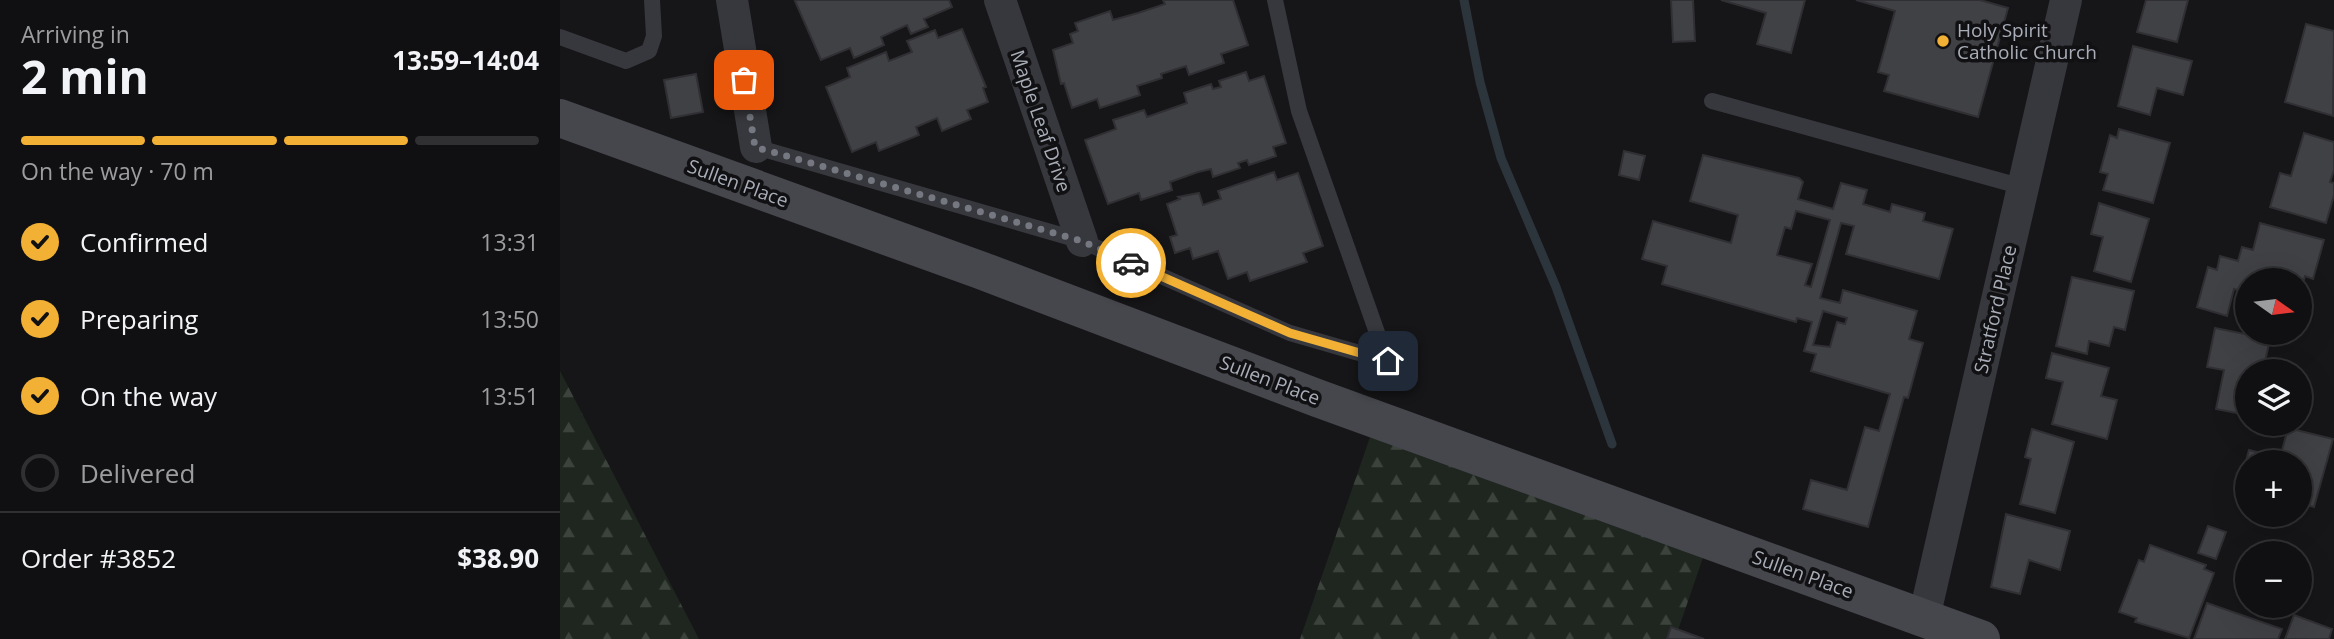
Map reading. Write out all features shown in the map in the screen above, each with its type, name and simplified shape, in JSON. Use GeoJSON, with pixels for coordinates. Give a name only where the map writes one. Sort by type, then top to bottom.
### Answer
{"type":"FeatureCollection","features":[{"type":"Feature","properties":{"kind":"street"},"geometry":{"type":"LineString","coordinates":[[732,0],[755,147]]}},
{"type":"Feature","properties":{"kind":"street","name":"Maple Leaf Drive"},"geometry":{"type":"LineString","coordinates":[[1000,0],[1082,241]]}},
{"type":"Feature","properties":{"kind":"street","name":"Stratford Place"},"geometry":{"type":"LineString","coordinates":[[1924,618],[2066,0]]}},
{"type":"Feature","properties":{"kind":"street","name":"Sullen Place"},"geometry":{"type":"LineString","coordinates":[[560,118],[980,270],[1328,402],[1981,639]]}},
{"type":"Feature","properties":{"kind":"lane"},"geometry":{"type":"LineString","coordinates":[[560,37],[626,61],[649,51],[654,36],[652,0]]}},
{"type":"Feature","properties":{"kind":"lane"},"geometry":{"type":"LineString","coordinates":[[755,147],[1082,241],[1290,333],[1388,361],[1299,111],[1275,0]]}},
{"type":"Feature","properties":{"kind":"lane"},"geometry":{"type":"LineString","coordinates":[[1712,101],[2023,187]]}},
{"type":"Feature","properties":{"kind":"green space"},"geometry":{"type":"Polygon","coordinates":[[[560,371],[699,639],[560,639],[560,371]]]}},
{"type":"Feature","properties":{"kind":"green space"},"geometry":{"type":"Polygon","coordinates":[[[1376,420],[1709,540],[1675,639],[1300,639],[1376,420]]]}},
{"type":"Feature","properties":{"kind":"building"},"geometry":{"type":"Polygon","coordinates":[[[949,0],[952,7],[924,19],[928,27],[911,34],[907,25],[881,37],[884,45],[854,58],[850,48],[821,60],[795,1],[949,0]]]}},
{"type":"Feature","properties":{"kind":"building"},"geometry":{"type":"Polygon","coordinates":[[[1163,0],[1233,0],[1248,45],[1221,54],[1224,63],[1189,75],[1186,66],[1161,74],[1162,78],[1137,86],[1140,95],[1100,108],[1097,99],[1072,108],[1064,83],[1061,84],[1053,50],[1073,43],[1070,34],[1078,31],[1075,23],[1110,11],[1113,20],[1165,4],[1163,0]]]}},
{"type":"Feature","properties":{"kind":"building"},"geometry":{"type":"Polygon","coordinates":[[[1671,0],[1693,0],[1695,41],[1673,42],[1671,0]]]}},
{"type":"Feature","properties":{"kind":"building"},"geometry":{"type":"Polygon","coordinates":[[[1721,0],[1805,0],[1791,53],[1757,44],[1766,13],[1721,0]]]}},
{"type":"Feature","properties":{"kind":"building","name":"Holy Spirit Catholic Church"},"geometry":{"type":"Polygon","coordinates":[[[1856,0],[1980,0],[2008,8],[1978,117],[1884,91],[1889,75],[1878,72],[1895,11],[1856,0]]]}},
{"type":"Feature","properties":{"kind":"building"},"geometry":{"type":"Polygon","coordinates":[[[2146,0],[2188,0],[2177,42],[2137,32],[2146,0]]]}},
{"type":"Feature","properties":{"kind":"building"},"geometry":{"type":"Polygon","coordinates":[[[2306,24],[2334,31],[2333,116],[2285,102],[2306,24]]]}},
{"type":"Feature","properties":{"kind":"building"},"geometry":{"type":"Polygon","coordinates":[[[962,29],[986,87],[983,88],[988,102],[967,110],[971,119],[942,131],[937,118],[916,127],[919,135],[879,151],[876,142],[852,152],[826,87],[850,77],[847,68],[886,52],[889,61],[912,52],[907,41],[935,30],[938,38],[962,29]]]}},
{"type":"Feature","properties":{"kind":"building"},"geometry":{"type":"Polygon","coordinates":[[[2133,46],[2192,61],[2183,95],[2157,88],[2150,115],[2118,106],[2133,46]]]}},
{"type":"Feature","properties":{"kind":"building"},"geometry":{"type":"Polygon","coordinates":[[[1246,72],[1249,81],[1264,76],[1286,143],[1273,147],[1276,156],[1249,165],[1247,160],[1238,163],[1240,168],[1213,177],[1211,169],[1198,172],[1170,182],[1172,190],[1141,200],[1139,193],[1108,204],[1085,140],[1116,129],[1113,120],[1144,110],[1147,117],[1187,103],[1184,93],[1211,84],[1213,89],[1221,87],[1219,81],[1246,72]]]}},
{"type":"Feature","properties":{"kind":"building"},"geometry":{"type":"Polygon","coordinates":[[[696,74],[703,112],[671,118],[664,80],[696,74]]]}},
{"type":"Feature","properties":{"kind":"building"},"geometry":{"type":"Polygon","coordinates":[[[2119,129],[2170,143],[2153,203],[2103,190],[2108,174],[2100,172],[2110,135],[2117,138],[2119,129]]]}},
{"type":"Feature","properties":{"kind":"building"},"geometry":{"type":"Polygon","coordinates":[[[2304,133],[2334,142],[2334,170],[2330,182],[2334,183],[2334,195],[2326,223],[2270,207],[2280,173],[2291,176],[2304,133]]]}},
{"type":"Feature","properties":{"kind":"building"},"geometry":{"type":"Polygon","coordinates":[[[1624,151],[1645,156],[1639,180],[1619,175],[1624,151]]]}},
{"type":"Feature","properties":{"kind":"building"},"geometry":{"type":"Polygon","coordinates":[[[1703,155],[1799,178],[1803,182],[1798,199],[1833,209],[1841,183],[1867,190],[1863,204],[1890,212],[1892,204],[1925,213],[1923,221],[1953,229],[1939,279],[1846,254],[1854,226],[1841,223],[1820,298],[1840,303],[1843,290],[1917,311],[1909,339],[1923,343],[1908,398],[1904,397],[1868,527],[1803,509],[1811,480],[1847,490],[1865,427],[1879,431],[1890,394],[1811,371],[1816,354],[1804,351],[1812,322],[1797,318],[1796,322],[1662,284],[1667,266],[1642,259],[1653,221],[1731,243],[1738,215],[1690,201],[1703,155]],[[1796,211],[1791,229],[1785,227],[1777,255],[1812,264],[1805,285],[1811,287],[1830,220],[1796,211]],[[1823,311],[1813,345],[1830,347],[1837,322],[1845,324],[1847,318],[1823,311]]]}},
{"type":"Feature","properties":{"kind":"building"},"geometry":{"type":"Polygon","coordinates":[[[1274,172],[1277,180],[1298,173],[1323,246],[1303,253],[1307,262],[1250,281],[1247,272],[1228,279],[1218,251],[1193,259],[1190,248],[1175,253],[1170,237],[1177,235],[1167,204],[1180,199],[1178,197],[1199,193],[1203,205],[1221,199],[1218,191],[1274,172]]]}},
{"type":"Feature","properties":{"kind":"building"},"geometry":{"type":"Polygon","coordinates":[[[2099,203],[2149,219],[2131,282],[2094,271],[2103,237],[2091,234],[2099,203]]]}},
{"type":"Feature","properties":{"kind":"building"},"geometry":{"type":"Polygon","coordinates":[[[2260,223],[2324,240],[2313,279],[2312,268],[2235,268],[2235,289],[2227,316],[2197,307],[2208,267],[2217,270],[2220,256],[2238,261],[2242,247],[2253,250],[2260,223]]]}},
{"type":"Feature","properties":{"kind":"building"},"geometry":{"type":"Polygon","coordinates":[[[2072,277],[2134,291],[2125,330],[2114,327],[2109,346],[2089,341],[2087,354],[2056,346],[2072,277]]]}},
{"type":"Feature","properties":{"kind":"building"},"geometry":{"type":"Polygon","coordinates":[[[2215,328],[2235,332],[2235,345],[2269,345],[2266,359],[2235,359],[2235,413],[2216,409],[2224,370],[2207,367],[2215,328]]]}},
{"type":"Feature","properties":{"kind":"building"},"geometry":{"type":"Polygon","coordinates":[[[2052,353],[2109,368],[2101,396],[2117,400],[2107,439],[2052,424],[2063,382],[2046,378],[2052,353]]]}},
{"type":"Feature","properties":{"kind":"building"},"geometry":{"type":"Polygon","coordinates":[[[2032,429],[2074,442],[2055,513],[2020,504],[2031,459],[2025,457],[2032,429]]]}},
{"type":"Feature","properties":{"kind":"building"},"geometry":{"type":"Polygon","coordinates":[[[2312,434],[2333,439],[2314,507],[2312,450],[2282,450],[2286,436],[2312,436],[2312,434]]]}},
{"type":"Feature","properties":{"kind":"building"},"geometry":{"type":"Polygon","coordinates":[[[2006,514],[2070,531],[2060,570],[2029,560],[2020,594],[1991,587],[2006,514]]]}},
{"type":"Feature","properties":{"kind":"building"},"geometry":{"type":"Polygon","coordinates":[[[2208,526],[2226,532],[2216,559],[2198,553],[2208,526]]]}},
{"type":"Feature","properties":{"kind":"building"},"geometry":{"type":"Polygon","coordinates":[[[2150,545],[2206,565],[2204,569],[2214,573],[2189,638],[2135,622],[2137,618],[2119,612],[2139,560],[2144,562],[2150,545]]]}},
{"type":"Feature","properties":{"kind":"building"},"geometry":{"type":"Polygon","coordinates":[[[2207,603],[2235,613],[2235,618],[2250,618],[2282,629],[2278,639],[2194,639],[2207,603]]]}},
{"type":"Feature","properties":{"kind":"building"},"geometry":{"type":"Polygon","coordinates":[[[2293,618],[2302,618],[2332,629],[2329,639],[2285,639],[2293,618]]]}},
{"type":"Feature","properties":{"kind":"building"},"geometry":{"type":"Polygon","coordinates":[[[1671,627],[1704,639],[1667,639],[1671,627]]]}},
{"type":"Feature","properties":{"kind":"waterway"},"geometry":{"type":"LineString","coordinates":[[1464,0],[1480,82],[1501,158],[1556,287],[1612,444]]}},
{"type":"Feature","properties":{"kind":"way so far"},"geometry":{"type":"LineString","coordinates":[[744,80],[755,147],[1082,241],[1131,263]]}},
{"type":"Feature","properties":{"kind":"place","name":"Holy Spirit Catholic Church"},"geometry":{"type":"Point","coordinates":[1943,41]}},
{"type":"Feature","properties":{"kind":"route"},"geometry":{"type":"LineString","coordinates":[[1131,263],[1290,333],[1388,361]]}}]}
